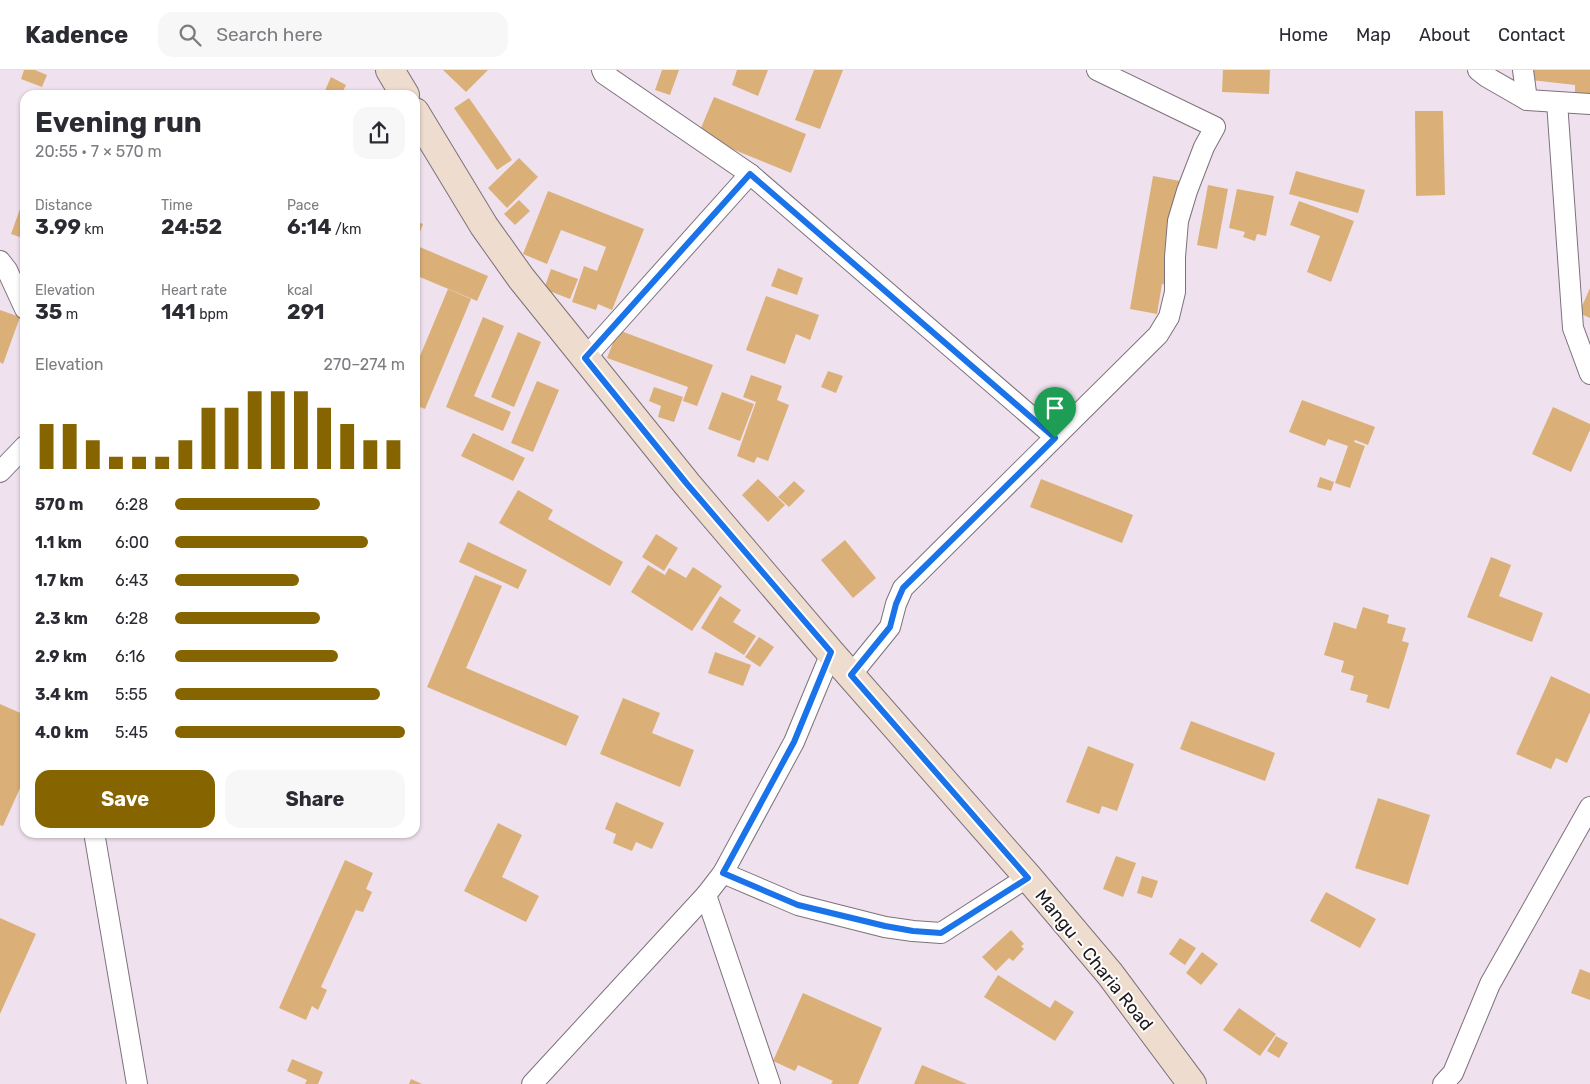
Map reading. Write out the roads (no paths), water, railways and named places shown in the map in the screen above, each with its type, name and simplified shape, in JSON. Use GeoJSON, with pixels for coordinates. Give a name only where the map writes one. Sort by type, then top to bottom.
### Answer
{"type":"FeatureCollection","features":[{"type":"Feature","properties":{"kind":"street"},"geometry":{"type":"LineString","coordinates":[[390,70],[402,90]]}},
{"type":"Feature","properties":{"kind":"street"},"geometry":{"type":"LineString","coordinates":[[602,70],[604,74],[750,174],[1055,438]]}},
{"type":"Feature","properties":{"kind":"street"},"geometry":{"type":"LineString","coordinates":[[851,675],[890,627],[896,604],[903,588],[1158,335],[1169,317],[1175,292],[1178,221],[1197,164],[1215,127],[1097,70]]}},
{"type":"Feature","properties":{"kind":"street"},"geometry":{"type":"LineString","coordinates":[[1478,70],[1486,77],[1527,100],[1590,104]]}},
{"type":"Feature","properties":{"kind":"street"},"geometry":{"type":"LineString","coordinates":[[1523,70],[1527,100]]}},
{"type":"Feature","properties":{"kind":"street"},"geometry":{"type":"LineString","coordinates":[[1557,102],[1573,328],[1590,374]]}},
{"type":"Feature","properties":{"kind":"street","name":"Mangu - Charia Road"},"geometry":{"type":"LineString","coordinates":[[420,120],[484,226],[521,278],[585,358],[687,484],[1110,974],[1192,1084]]}},
{"type":"Feature","properties":{"kind":"street"},"geometry":{"type":"LineString","coordinates":[[585,358],[750,174]]}},
{"type":"Feature","properties":{"kind":"street"},"geometry":{"type":"LineString","coordinates":[[0,261],[7,270],[20,298]]}},
{"type":"Feature","properties":{"kind":"street"},"geometry":{"type":"LineString","coordinates":[[0,472],[20,451]]}},
{"type":"Feature","properties":{"kind":"street"},"geometry":{"type":"LineString","coordinates":[[532,1084],[706,895],[723,873],[794,742],[831,652]]}},
{"type":"Feature","properties":{"kind":"street"},"geometry":{"type":"LineString","coordinates":[[1442,1084],[1454,1073],[1490,984],[1590,807]]}},
{"type":"Feature","properties":{"kind":"street"},"geometry":{"type":"LineString","coordinates":[[95,838],[137,1084]]}},
{"type":"Feature","properties":{"kind":"street"},"geometry":{"type":"LineString","coordinates":[[723,873],[798,905],[885,926],[941,933],[1028,878]]}},
{"type":"Feature","properties":{"kind":"street"},"geometry":{"type":"LineString","coordinates":[[706,895],[770,1084]]}}]}
